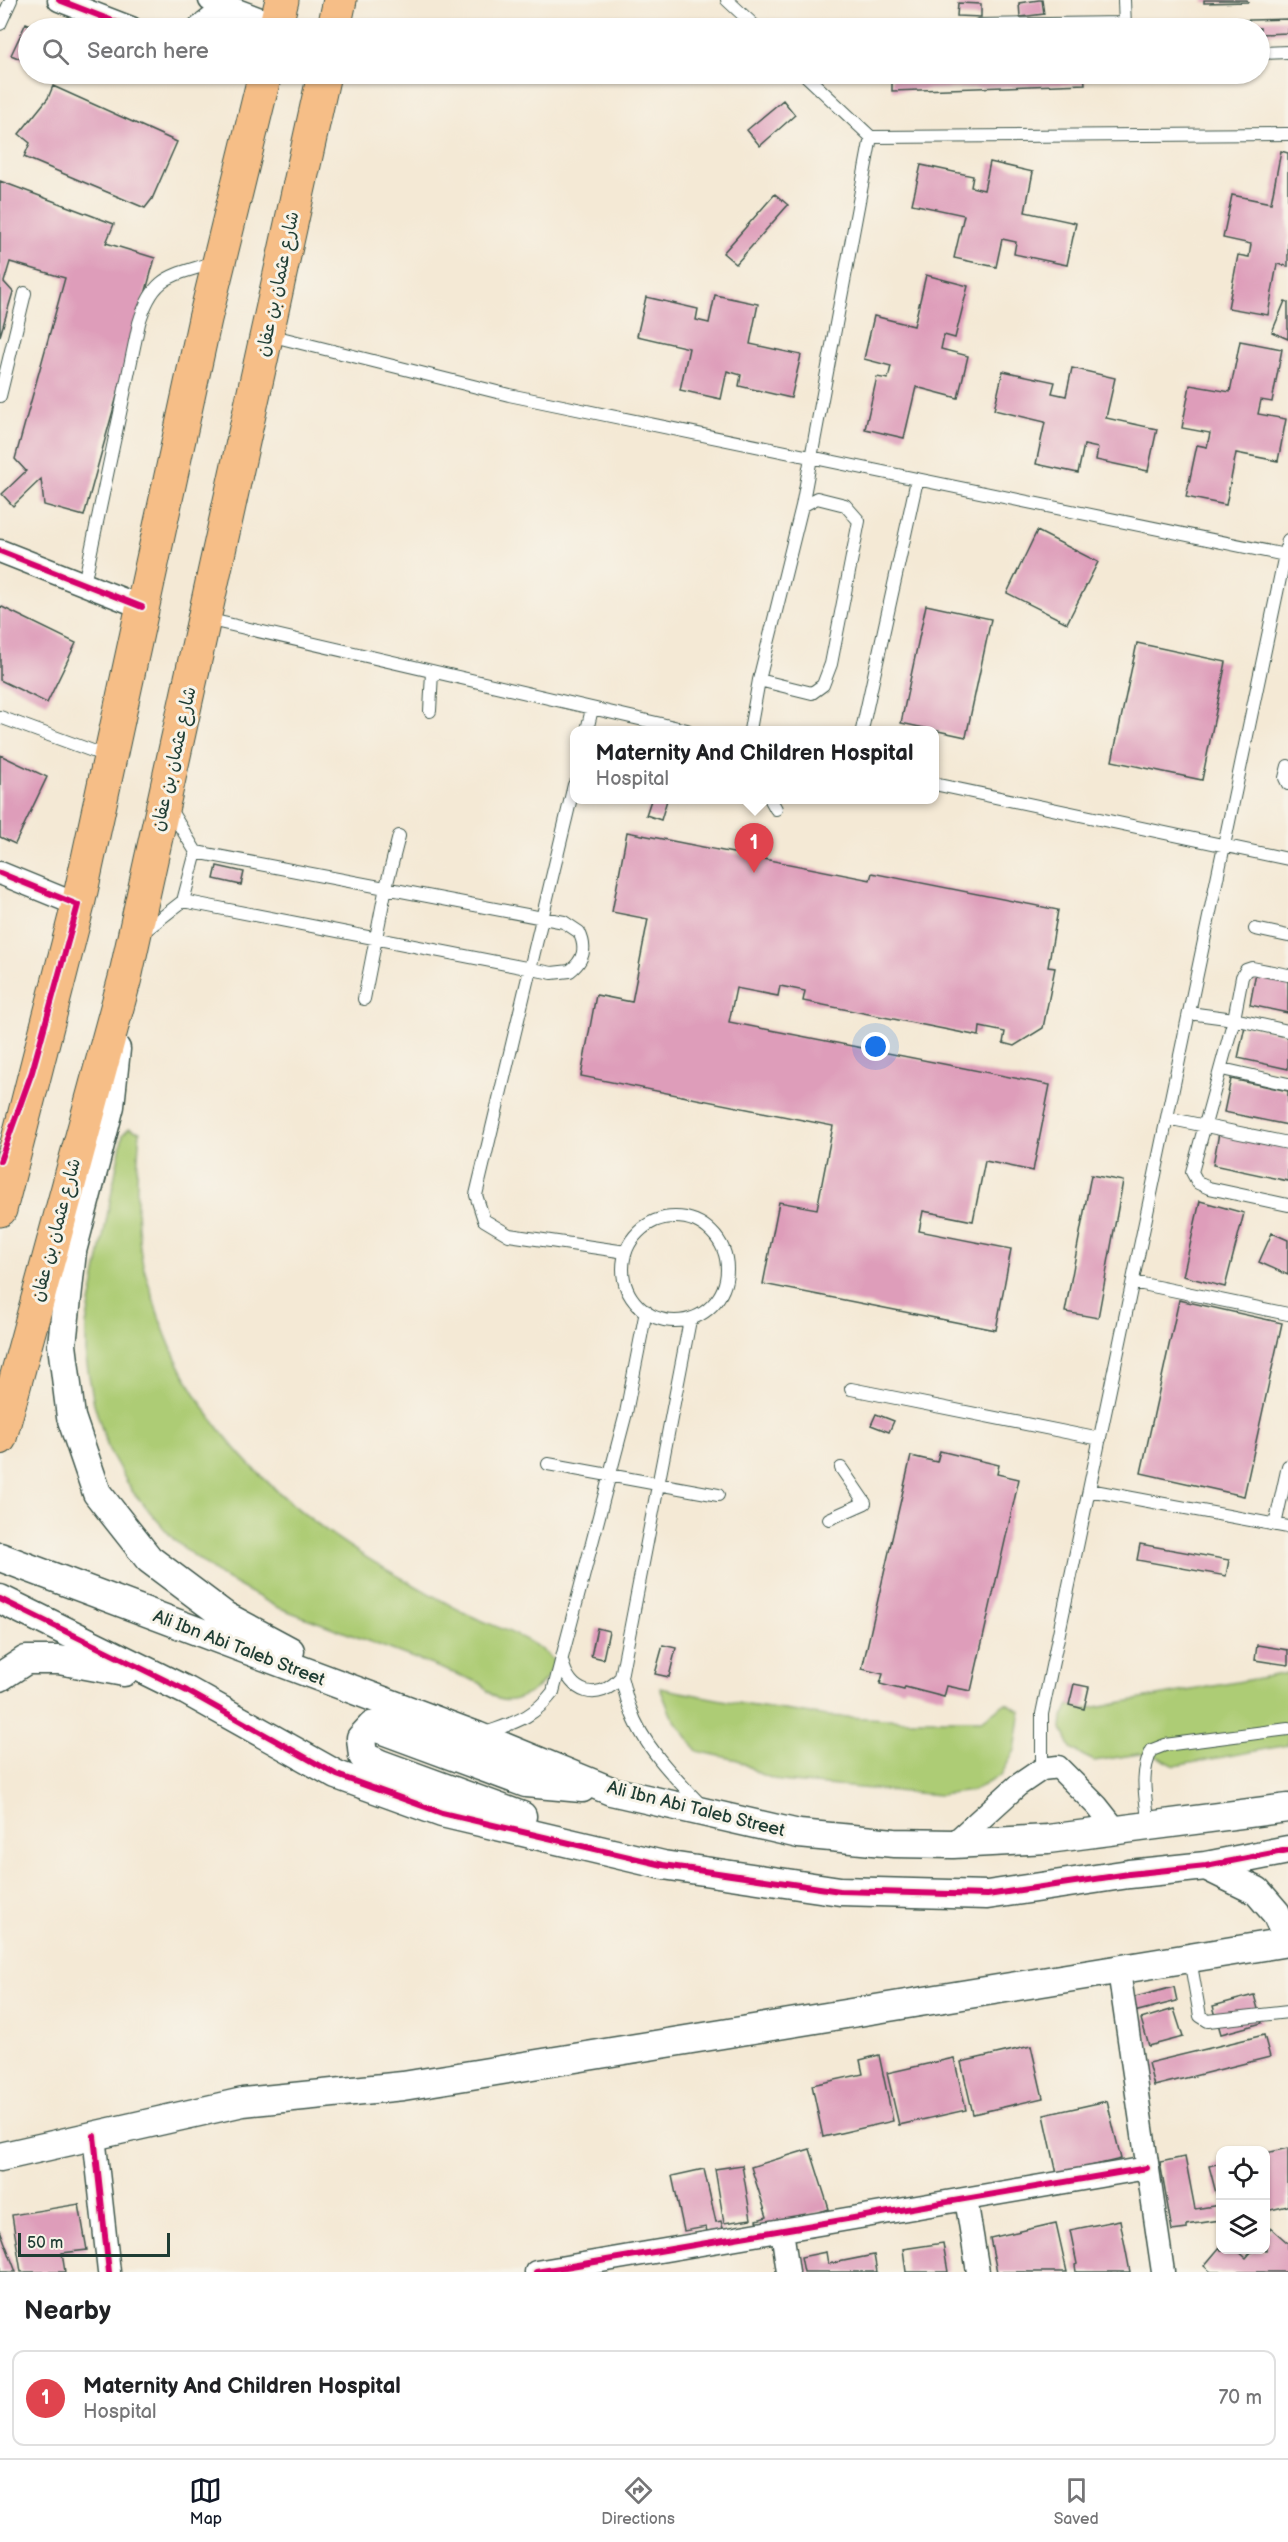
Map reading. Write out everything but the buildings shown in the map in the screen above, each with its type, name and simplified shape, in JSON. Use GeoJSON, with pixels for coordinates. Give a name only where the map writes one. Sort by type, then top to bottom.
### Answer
{"type":"FeatureCollection","features":[{"type":"Feature","properties":{"kind":"main road"},"geometry":{"type":"LineString","coordinates":[[336,18],[340,0]]}},
{"type":"Feature","properties":{"kind":"main road"},"geometry":{"type":"LineString","coordinates":[[0,1210],[78,905],[219,261],[255,84]]}},
{"type":"Feature","properties":{"kind":"main road","name":"شارع عثمان بن عفان"},"geometry":{"type":"LineString","coordinates":[[0,1438],[134,939],[322,84]]}},
{"type":"Feature","properties":{"kind":"street"},"geometry":{"type":"LineString","coordinates":[[59,0],[105,18]]}},
{"type":"Feature","properties":{"kind":"street"},"geometry":{"type":"LineString","coordinates":[[207,18],[218,3],[278,18]]}},
{"type":"Feature","properties":{"kind":"street"},"geometry":{"type":"LineString","coordinates":[[0,551],[142,607]]}},
{"type":"Feature","properties":{"kind":"street"},"geometry":{"type":"LineString","coordinates":[[0,873],[78,905],[33,1072],[0,1161]]}},
{"type":"Feature","properties":{"kind":"street"},"geometry":{"type":"LineString","coordinates":[[124,978],[110,1106],[72,1251],[62,1345],[70,1417],[97,1493],[149,1559],[225,1616],[392,1706]]}},
{"type":"Feature","properties":{"kind":"street","name":"Ali Ibn Abi Taleb Street"},"geometry":{"type":"LineString","coordinates":[[0,1557],[477,1736],[611,1791],[799,1834],[894,1843],[953,1844],[1048,1839],[1288,1808]]}},
{"type":"Feature","properties":{"kind":"street"},"geometry":{"type":"LineString","coordinates":[[0,1599],[187,1690],[337,1775],[442,1813],[663,1865],[840,1890],[987,1895],[1129,1874],[1206,1866],[1288,1850]]}},
{"type":"Feature","properties":{"kind":"street"},"geometry":{"type":"LineString","coordinates":[[0,1677],[26,1660],[59,1660],[109,1667],[187,1690]]}},
{"type":"Feature","properties":{"kind":"street"},"geometry":{"type":"LineString","coordinates":[[611,1791],[526,1783],[372,1726],[361,1738],[363,1756],[380,1764],[663,1865]]}},
{"type":"Feature","properties":{"kind":"street"},"geometry":{"type":"LineString","coordinates":[[953,1844],[1017,1786],[1042,1769],[1058,1767],[1116,1830]]}},
{"type":"Feature","properties":{"kind":"street"},"geometry":{"type":"LineString","coordinates":[[0,2157],[243,2102],[403,2086],[1119,1971],[1288,1941],[1276,1913],[1257,1891],[1206,1866]]}},
{"type":"Feature","properties":{"kind":"street"},"geometry":{"type":"LineString","coordinates":[[1119,1971],[1163,2272]]}},
{"type":"Feature","properties":{"kind":"street"},"geometry":{"type":"LineString","coordinates":[[93,2136],[109,2272]]}},
{"type":"Feature","properties":{"kind":"street"},"geometry":{"type":"LineString","coordinates":[[536,2272],[1147,2168]]}},
{"type":"Feature","properties":{"kind":"street"},"geometry":{"type":"LineString","coordinates":[[966,2199],[978,2272]]}},
{"type":"Feature","properties":{"kind":"street"},"geometry":{"type":"LineString","coordinates":[[782,2230],[788,2272]]}},
{"type":"Feature","properties":{"kind":"lane"},"geometry":{"type":"LineString","coordinates":[[0,24],[11,0]]}},
{"type":"Feature","properties":{"kind":"lane"},"geometry":{"type":"LineString","coordinates":[[727,0],[746,18]]}},
{"type":"Feature","properties":{"kind":"lane"},"geometry":{"type":"LineString","coordinates":[[1124,0],[1125,18]]}},
{"type":"Feature","properties":{"kind":"lane"},"geometry":{"type":"LineString","coordinates":[[1270,53],[1288,52]]}},
{"type":"Feature","properties":{"kind":"lane"},"geometry":{"type":"LineString","coordinates":[[815,84],[871,136],[1288,134]]}},
{"type":"Feature","properties":{"kind":"lane"},"geometry":{"type":"LineString","coordinates":[[751,726],[759,680],[812,458],[871,136]]}},
{"type":"Feature","properties":{"kind":"lane"},"geometry":{"type":"LineString","coordinates":[[84,584],[146,299],[157,285],[171,277],[219,261]]}},
{"type":"Feature","properties":{"kind":"lane"},"geometry":{"type":"LineString","coordinates":[[0,396],[25,293]]}},
{"type":"Feature","properties":{"kind":"lane"},"geometry":{"type":"LineString","coordinates":[[267,335],[509,395],[1285,555]]}},
{"type":"Feature","properties":{"kind":"lane"},"geometry":{"type":"LineString","coordinates":[[863,726],[917,480]]}},
{"type":"Feature","properties":{"kind":"lane"},"geometry":{"type":"LineString","coordinates":[[759,680],[812,693],[823,685],[831,664],[859,520],[845,505],[817,498],[802,506]]}},
{"type":"Feature","properties":{"kind":"lane"},"geometry":{"type":"LineString","coordinates":[[1042,1769],[1042,1714],[1288,540]]}},
{"type":"Feature","properties":{"kind":"lane"},"geometry":{"type":"LineString","coordinates":[[205,619],[668,726]]}},
{"type":"Feature","properties":{"kind":"lane"},"geometry":{"type":"LineString","coordinates":[[430,711],[432,672]]}},
{"type":"Feature","properties":{"kind":"lane"},"geometry":{"type":"LineString","coordinates":[[588,726],[592,710]]}},
{"type":"Feature","properties":{"kind":"lane"},"geometry":{"type":"LineString","coordinates":[[0,717],[110,757]]}},
{"type":"Feature","properties":{"kind":"lane"},"geometry":{"type":"LineString","coordinates":[[1288,766],[1285,778],[1288,784]]}},
{"type":"Feature","properties":{"kind":"lane"},"geometry":{"type":"LineString","coordinates":[[939,785],[1288,859]]}},
{"type":"Feature","properties":{"kind":"lane"},"geometry":{"type":"LineString","coordinates":[[134,939],[183,901],[196,852],[165,801]]}},
{"type":"Feature","properties":{"kind":"lane"},"geometry":{"type":"LineString","coordinates":[[570,802],[476,1195],[484,1220],[509,1235],[626,1251]]}},
{"type":"Feature","properties":{"kind":"lane"},"geometry":{"type":"LineString","coordinates":[[364,999],[386,887],[399,836]]}},
{"type":"Feature","properties":{"kind":"lane"},"geometry":{"type":"LineString","coordinates":[[183,901],[552,973],[570,971],[582,958],[583,940],[573,925],[543,917],[196,852]]}},
{"type":"Feature","properties":{"kind":"lane"},"geometry":{"type":"LineString","coordinates":[[1255,929],[1288,936]]}},
{"type":"Feature","properties":{"kind":"lane"},"geometry":{"type":"LineString","coordinates":[[1288,975],[1252,968],[1246,970],[1242,977],[1222,1069],[1203,1127],[1192,1172],[1198,1183],[1209,1188],[1288,1204]]}},
{"type":"Feature","properties":{"kind":"lane"},"geometry":{"type":"LineString","coordinates":[[1189,1013],[1234,1019],[1288,1031]]}},
{"type":"Feature","properties":{"kind":"lane"},"geometry":{"type":"LineString","coordinates":[[1222,1069],[1288,1084]]}},
{"type":"Feature","properties":{"kind":"lane"},"geometry":{"type":"LineString","coordinates":[[1167,1118],[1288,1143]]}},
{"type":"Feature","properties":{"kind":"lane"},"geometry":{"type":"LineString","coordinates":[[667,1217],[689,1218],[704,1224],[717,1238],[726,1254],[728,1274],[717,1302],[702,1315],[680,1322],[652,1316],[630,1296],[623,1276],[626,1251],[630,1240],[646,1225],[667,1217]]}},
{"type":"Feature","properties":{"kind":"lane"},"geometry":{"type":"LineString","coordinates":[[1133,1282],[1288,1314]]}},
{"type":"Feature","properties":{"kind":"lane"},"geometry":{"type":"LineString","coordinates":[[477,1736],[539,1710],[553,1692],[626,1413],[646,1311]]}},
{"type":"Feature","properties":{"kind":"lane"},"geometry":{"type":"LineString","coordinates":[[690,1320],[621,1677],[630,1710],[652,1748],[707,1812]]}},
{"type":"Feature","properties":{"kind":"lane"},"geometry":{"type":"LineString","coordinates":[[851,1389],[1100,1439]]}},
{"type":"Feature","properties":{"kind":"lane"},"geometry":{"type":"LineString","coordinates":[[548,1464],[718,1495]]}},
{"type":"Feature","properties":{"kind":"lane"},"geometry":{"type":"LineString","coordinates":[[1089,1490],[1282,1526],[1288,1466]]}},
{"type":"Feature","properties":{"kind":"lane"},"geometry":{"type":"LineString","coordinates":[[829,1519],[865,1503],[841,1468]]}},
{"type":"Feature","properties":{"kind":"lane"},"geometry":{"type":"LineString","coordinates":[[561,1660],[565,1676],[577,1687],[592,1692],[604,1691],[621,1677]]}},
{"type":"Feature","properties":{"kind":"lane"},"geometry":{"type":"LineString","coordinates":[[553,1692],[577,1687]]}},
{"type":"Feature","properties":{"kind":"lane"},"geometry":{"type":"LineString","coordinates":[[1149,1826],[1144,1776],[1145,1764],[1152,1749],[1165,1745],[1288,1729]]}},
{"type":"Feature","properties":{"kind":"lane"},"geometry":{"type":"LineString","coordinates":[[1190,1959],[1200,2016],[1208,2021],[1288,2012]]}},
{"type":"Feature","properties":{"kind":"green space"},"geometry":{"type":"Polygon","coordinates":[[[129,1128],[140,1132],[137,1209],[144,1270],[168,1342],[190,1386],[217,1426],[249,1463],[284,1497],[322,1528],[364,1556],[437,1598],[467,1614],[525,1639],[545,1653],[554,1661],[552,1669],[541,1684],[533,1690],[515,1699],[498,1699],[480,1683],[277,1607],[221,1576],[175,1541],[132,1491],[108,1448],[94,1404],[86,1359],[86,1325],[123,1134],[129,1128]]]}},
{"type":"Feature","properties":{"kind":"green space"},"geometry":{"type":"Polygon","coordinates":[[[1288,1673],[1288,1745],[1175,1766],[1158,1757],[1139,1754],[1094,1761],[1071,1748],[1062,1729],[1063,1717],[1069,1705],[1084,1709],[1288,1673]]]}},
{"type":"Feature","properties":{"kind":"green space"},"geometry":{"type":"Polygon","coordinates":[[[660,1688],[748,1705],[827,1716],[905,1720],[982,1720],[1006,1703],[1021,1711],[1015,1750],[1001,1775],[973,1791],[940,1795],[780,1781],[760,1774],[738,1760],[697,1751],[671,1715],[660,1688]]]}},
{"type":"Feature","properties":{"kind":"cycle path"},"geometry":{"type":"LineString","coordinates":[[59,0],[105,18]]}},
{"type":"Feature","properties":{"kind":"cycle path"},"geometry":{"type":"LineString","coordinates":[[0,551],[142,607]]}},
{"type":"Feature","properties":{"kind":"cycle path"},"geometry":{"type":"LineString","coordinates":[[0,873],[78,905],[32,1072],[0,1161]]}},
{"type":"Feature","properties":{"kind":"cycle path"},"geometry":{"type":"LineString","coordinates":[[0,1599],[187,1691],[337,1775],[442,1813],[663,1865],[840,1891],[987,1895],[1129,1874],[1206,1866],[1288,1850]]}},
{"type":"Feature","properties":{"kind":"cycle path"},"geometry":{"type":"LineString","coordinates":[[94,2136],[109,2272]]}},
{"type":"Feature","properties":{"kind":"cycle path"},"geometry":{"type":"LineString","coordinates":[[536,2272],[1147,2168]]}},
{"type":"Feature","properties":{"kind":"place","name":"Maternity And Children Hospital"},"geometry":{"type":"Point","coordinates":[754,873]}}]}
